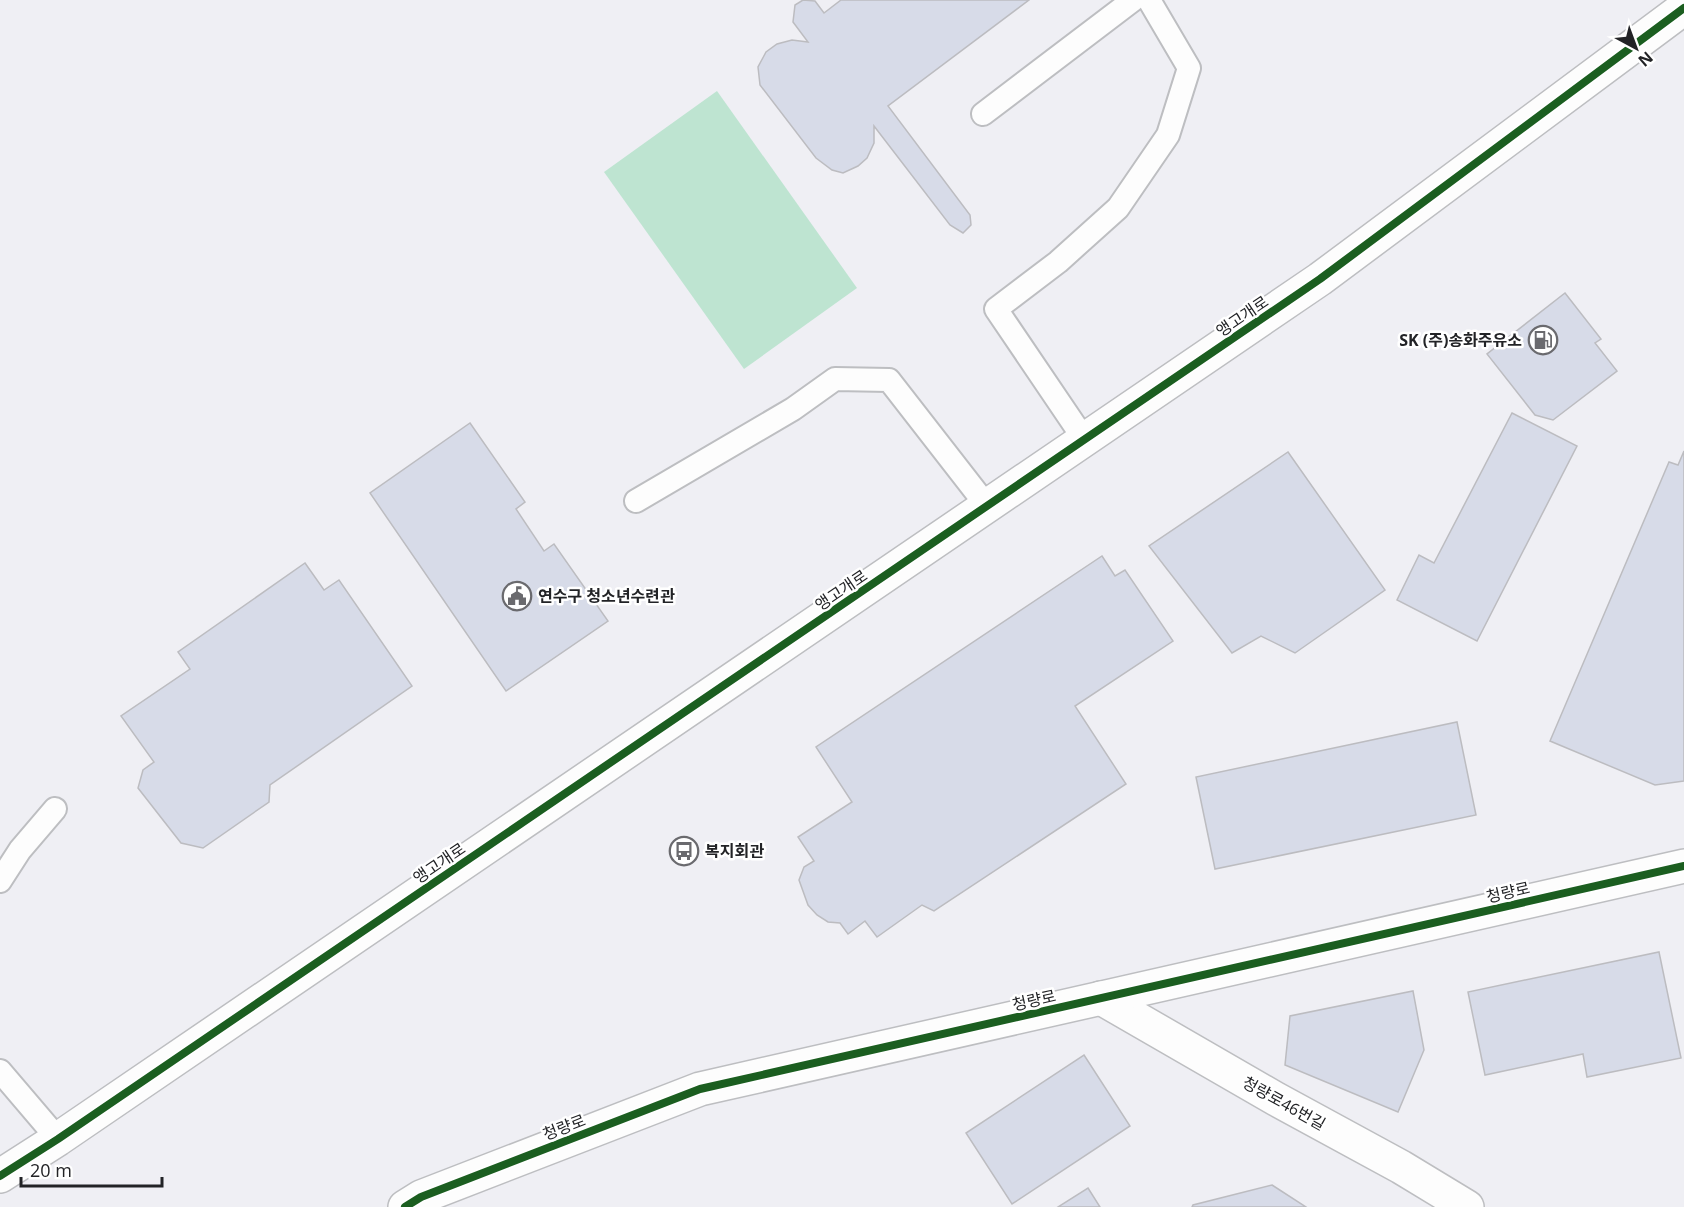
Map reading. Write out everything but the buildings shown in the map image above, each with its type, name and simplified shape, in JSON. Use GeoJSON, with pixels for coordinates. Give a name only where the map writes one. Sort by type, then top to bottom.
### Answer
{"type":"FeatureCollection","features":[{"type":"Feature","properties":{"kind":"street","name":"앵고개로"},"geometry":{"type":"LineString","coordinates":[[0,1176],[1320,279],[1684,8]]}},
{"type":"Feature","properties":{"kind":"street","name":"청량로"},"geometry":{"type":"LineString","coordinates":[[405,1207],[421,1197],[700,1089],[1684,866]]}},
{"type":"Feature","properties":{"kind":"street","name":"청량로46번길"},"geometry":{"type":"LineString","coordinates":[[1101,998],[1276,1099],[1401,1167],[1467,1207]]}},
{"type":"Feature","properties":{"kind":"lane"},"geometry":{"type":"LineString","coordinates":[[983,114],[1133,0]]}},
{"type":"Feature","properties":{"kind":"lane"},"geometry":{"type":"LineString","coordinates":[[1084,439],[996,309],[1058,262],[1118,208],[1168,135],[1189,68],[1149,0]]}},
{"type":"Feature","properties":{"kind":"lane"},"geometry":{"type":"LineString","coordinates":[[636,501],[793,409],[836,379],[889,380],[987,506]]}},
{"type":"Feature","properties":{"kind":"lane"},"geometry":{"type":"LineString","coordinates":[[0,881],[20,850],[55,809]]}},
{"type":"Feature","properties":{"kind":"lane"},"geometry":{"type":"LineString","coordinates":[[0,1071],[58,1138]]}},
{"type":"Feature","properties":{"kind":"green space"},"geometry":{"type":"Polygon","coordinates":[[[717,91],[857,288],[744,369],[604,172],[717,91]]]}},
{"type":"Feature","properties":{"kind":"cycle path"},"geometry":{"type":"LineString","coordinates":[[0,1176],[58,1139],[1320,279],[1684,8]]}},
{"type":"Feature","properties":{"kind":"cycle path"},"geometry":{"type":"LineString","coordinates":[[405,1207],[421,1197],[700,1089],[1684,866]]}},
{"type":"Feature","properties":{"kind":"place","name":"SK (주)송화주유소"},"geometry":{"type":"Point","coordinates":[1543,340]}},
{"type":"Feature","properties":{"kind":"place","name":"연수구 청소년수련관"},"geometry":{"type":"Point","coordinates":[517,596]}},
{"type":"Feature","properties":{"kind":"place","name":"복지회관"},"geometry":{"type":"Point","coordinates":[684,851]}}]}
